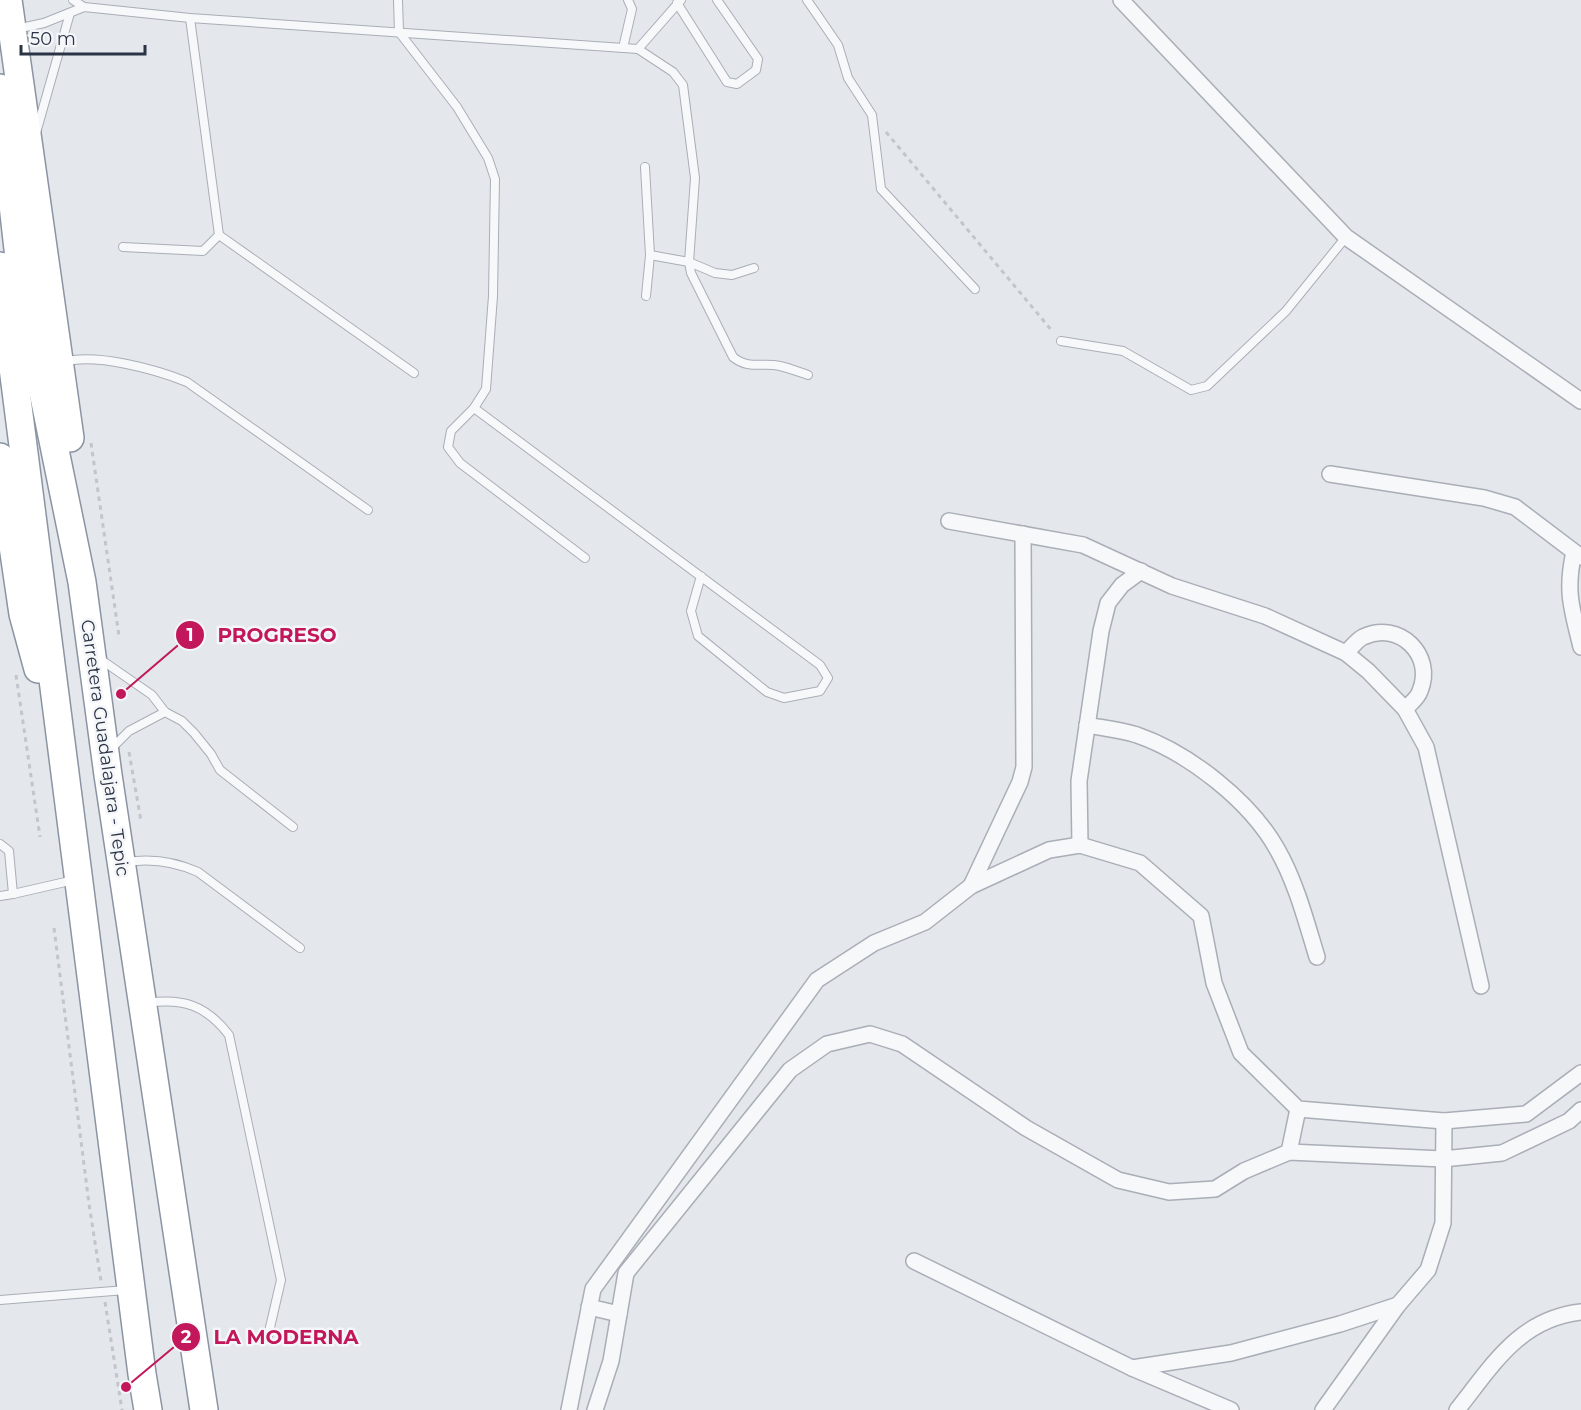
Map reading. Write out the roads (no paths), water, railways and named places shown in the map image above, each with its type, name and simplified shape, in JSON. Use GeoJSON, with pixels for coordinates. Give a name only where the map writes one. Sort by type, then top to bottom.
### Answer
{"type":"FeatureCollection","features":[{"type":"Feature","properties":{"kind":"highway"},"geometry":{"type":"LineString","coordinates":[[8,0],[8,44],[30,148],[81,513],[82,582]]}},
{"type":"Feature","properties":{"kind":"highway","name":"Carretera Guadalajara - Tepic"},"geometry":{"type":"LineString","coordinates":[[0,88],[23,294],[82,582],[92,654],[117,754],[121,863],[204,1410]]}},
{"type":"Feature","properties":{"kind":"highway"},"geometry":{"type":"LineString","coordinates":[[0,266],[148,1410]]}},
{"type":"Feature","properties":{"kind":"highway"},"geometry":{"type":"LineString","coordinates":[[0,457],[23,614],[66,777]]}},
{"type":"Feature","properties":{"kind":"street"},"geometry":{"type":"LineString","coordinates":[[1121,0],[1346,237],[1581,401]]}},
{"type":"Feature","properties":{"kind":"street"},"geometry":{"type":"LineString","coordinates":[[1330,474],[1484,498],[1515,507],[1578,554],[1568,581],[1581,647]]}},
{"type":"Feature","properties":{"kind":"street"},"geometry":{"type":"LineString","coordinates":[[950,521],[1083,546],[1172,586],[1265,616],[1346,653],[1405,709],[1426,747],[1481,986]]}},
{"type":"Feature","properties":{"kind":"street"},"geometry":{"type":"LineString","coordinates":[[971,886],[1020,782],[1024,766],[1023,534]]}},
{"type":"Feature","properties":{"kind":"street"},"geometry":{"type":"LineString","coordinates":[[1080,845],[1079,781],[1101,631],[1108,603],[1122,585],[1141,571]]}},
{"type":"Feature","properties":{"kind":"street"},"geometry":{"type":"LineString","coordinates":[[1346,653],[1361,637],[1382,631],[1403,636],[1419,651],[1425,672],[1420,693],[1405,709]]}},
{"type":"Feature","properties":{"kind":"street"},"geometry":{"type":"LineString","coordinates":[[1087,724],[1135,735],[1168,748],[1212,777],[1248,811],[1277,849],[1296,891],[1317,957]]}},
{"type":"Feature","properties":{"kind":"street"},"geometry":{"type":"LineString","coordinates":[[569,1410],[592,1289],[817,980],[874,943],[925,922],[971,886],[1049,850],[1080,845],[1140,863],[1201,916],[1214,983],[1241,1053],[1298,1110],[1444,1121],[1526,1114],[1581,1073]]}},
{"type":"Feature","properties":{"kind":"street"},"geometry":{"type":"LineString","coordinates":[[595,1410],[611,1361],[626,1273],[790,1070],[827,1044],[870,1034],[903,1044],[1026,1128],[1118,1180],[1169,1192],[1215,1189],[1244,1171],[1289,1152],[1443,1159],[1502,1152],[1569,1121],[1581,1110]]}},
{"type":"Feature","properties":{"kind":"street"},"geometry":{"type":"LineString","coordinates":[[1289,1152],[1298,1110]]}},
{"type":"Feature","properties":{"kind":"street"},"geometry":{"type":"LineString","coordinates":[[1323,1410],[1398,1305],[1428,1270],[1443,1223],[1444,1121]]}},
{"type":"Feature","properties":{"kind":"street"},"geometry":{"type":"LineString","coordinates":[[688,1155],[710,1169]]}},
{"type":"Feature","properties":{"kind":"street"},"geometry":{"type":"LineString","coordinates":[[914,1261],[1132,1368],[1231,1410]]}},
{"type":"Feature","properties":{"kind":"street"},"geometry":{"type":"LineString","coordinates":[[1132,1368],[1231,1353],[1398,1305]]}},
{"type":"Feature","properties":{"kind":"street"},"geometry":{"type":"LineString","coordinates":[[589,1307],[619,1314]]}},
{"type":"Feature","properties":{"kind":"street"},"geometry":{"type":"LineString","coordinates":[[1457,1410],[1507,1348],[1527,1330],[1553,1317],[1581,1312]]}},
{"type":"Feature","properties":{"kind":"street"},"geometry":{"type":"LineString","coordinates":[[576,1379],[602,1387]]}},
{"type":"Feature","properties":{"kind":"lane"},"geometry":{"type":"LineString","coordinates":[[73,0],[84,8]]}},
{"type":"Feature","properties":{"kind":"lane"},"geometry":{"type":"LineString","coordinates":[[398,0],[399,32],[458,107],[488,158],[495,179],[493,296],[486,389],[474,408],[451,431],[448,447],[460,462],[585,558]]}},
{"type":"Feature","properties":{"kind":"lane"},"geometry":{"type":"LineString","coordinates":[[623,48],[633,9],[628,0]]}},
{"type":"Feature","properties":{"kind":"lane"},"geometry":{"type":"LineString","coordinates":[[638,49],[679,2],[727,82],[737,84],[756,70],[758,59],[717,0]]}},
{"type":"Feature","properties":{"kind":"lane"},"geometry":{"type":"LineString","coordinates":[[807,0],[838,45],[848,78],[872,115],[881,189],[975,289]]}},
{"type":"Feature","properties":{"kind":"lane"},"geometry":{"type":"LineString","coordinates":[[8,44],[44,23],[84,8],[190,18],[638,49],[673,72],[683,85],[695,178],[689,262],[691,273],[733,357],[741,364],[752,367],[778,365],[808,375]]}},
{"type":"Feature","properties":{"kind":"lane"},"geometry":{"type":"LineString","coordinates":[[30,148],[70,13]]}},
{"type":"Feature","properties":{"kind":"lane"},"geometry":{"type":"LineString","coordinates":[[190,18],[219,236],[414,373]]}},
{"type":"Feature","properties":{"kind":"lane"},"geometry":{"type":"LineString","coordinates":[[645,167],[650,255],[646,296]]}},
{"type":"Feature","properties":{"kind":"lane"},"geometry":{"type":"LineString","coordinates":[[123,247],[203,251],[219,236]]}},
{"type":"Feature","properties":{"kind":"lane"},"geometry":{"type":"LineString","coordinates":[[1061,340],[1123,351],[1191,390],[1207,386],[1286,311],[1346,237]]}},
{"type":"Feature","properties":{"kind":"lane"},"geometry":{"type":"LineString","coordinates":[[650,255],[689,262],[715,273],[732,275],[754,268]]}},
{"type":"Feature","properties":{"kind":"lane"},"geometry":{"type":"LineString","coordinates":[[59,363],[77,358],[100,361],[163,372],[187,382],[368,510]]}},
{"type":"Feature","properties":{"kind":"lane"},"geometry":{"type":"LineString","coordinates":[[474,408],[701,576],[820,665],[828,678],[820,691],[784,698],[766,692],[698,636],[691,611],[701,576]]}},
{"type":"Feature","properties":{"kind":"lane"},"geometry":{"type":"LineString","coordinates":[[92,654],[138,683],[165,712],[182,721],[194,733],[211,754],[220,770],[293,827]]}},
{"type":"Feature","properties":{"kind":"lane"},"geometry":{"type":"LineString","coordinates":[[117,754],[129,731],[165,712]]}},
{"type":"Feature","properties":{"kind":"lane"},"geometry":{"type":"LineString","coordinates":[[0,844],[9,851],[13,894]]}},
{"type":"Feature","properties":{"kind":"lane"},"geometry":{"type":"LineString","coordinates":[[121,863],[144,859],[180,864],[198,872],[300,948]]}},
{"type":"Feature","properties":{"kind":"lane"},"geometry":{"type":"LineString","coordinates":[[0,896],[79,879]]}},
{"type":"Feature","properties":{"kind":"lane"},"geometry":{"type":"LineString","coordinates":[[142,1004],[161,1001],[194,1004],[218,1021],[229,1035],[281,1280],[268,1336]]}},
{"type":"Feature","properties":{"kind":"lane"},"geometry":{"type":"LineString","coordinates":[[0,1300],[103,1290],[131,1290]]}},
{"type":"Feature","properties":{"kind":"place","name":"PROGRESO"},"geometry":{"type":"Point","coordinates":[121,694]}},
{"type":"Feature","properties":{"kind":"place","name":"LA MODERNA"},"geometry":{"type":"Point","coordinates":[126,1387]}}]}
